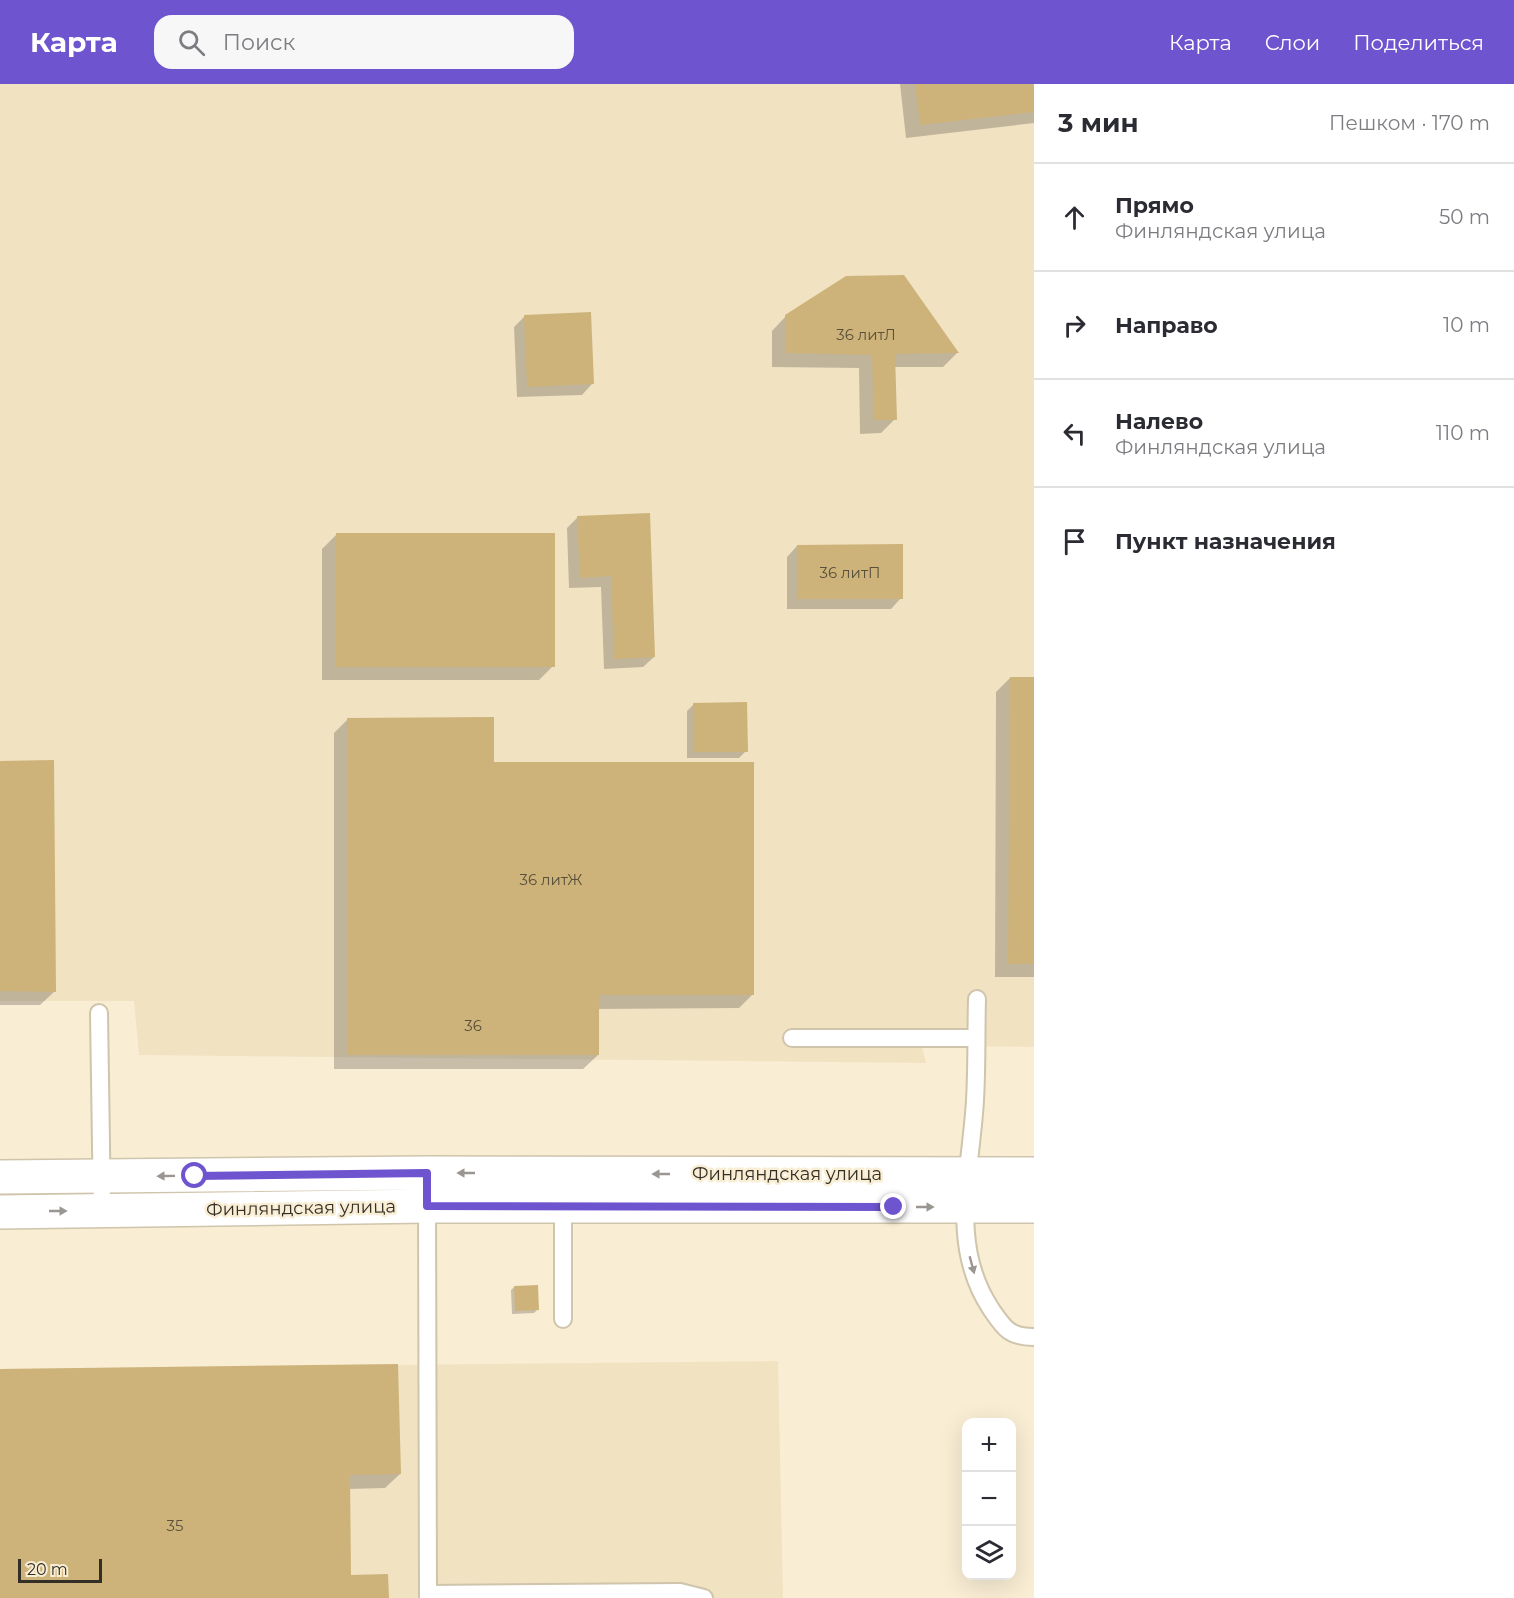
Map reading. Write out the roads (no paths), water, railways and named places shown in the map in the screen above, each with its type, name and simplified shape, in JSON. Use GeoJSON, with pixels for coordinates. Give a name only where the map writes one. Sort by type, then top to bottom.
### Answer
{"type":"FeatureCollection","features":[{"type":"Feature","properties":{"kind":"street","name":"Финляндская улица"},"geometry":{"type":"LineString","coordinates":[[0,1177],[427,1173],[1034,1174]]}},
{"type":"Feature","properties":{"kind":"street","name":"Финляндская улица"},"geometry":{"type":"LineString","coordinates":[[0,1212],[427,1206],[1034,1206]]}},
{"type":"Feature","properties":{"kind":"lane"},"geometry":{"type":"LineString","coordinates":[[977,999],[975,1101],[966,1174],[967,1246],[980,1292],[1004,1329],[1023,1337],[1034,1337]]}},
{"type":"Feature","properties":{"kind":"lane"},"geometry":{"type":"LineString","coordinates":[[99,1013],[102,1211]]}},
{"type":"Feature","properties":{"kind":"lane"},"geometry":{"type":"LineString","coordinates":[[792,1038],[976,1038]]}},
{"type":"Feature","properties":{"kind":"lane"},"geometry":{"type":"LineString","coordinates":[[427,1173],[428,1596],[680,1592],[704,1598]]}},
{"type":"Feature","properties":{"kind":"lane"},"geometry":{"type":"LineString","coordinates":[[563,1206],[563,1319]]}}]}
